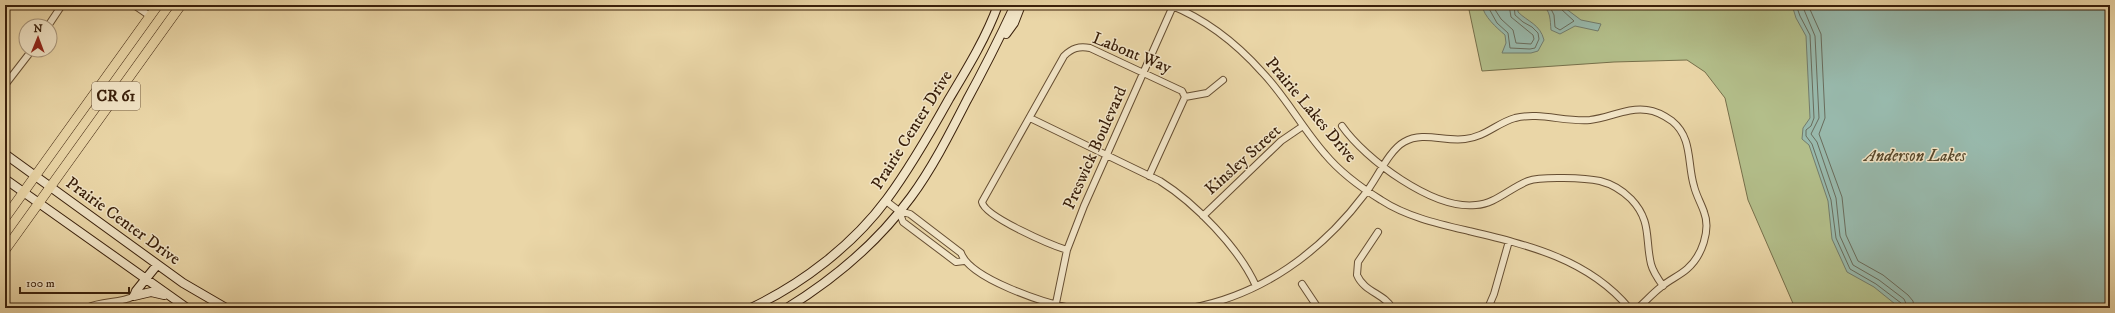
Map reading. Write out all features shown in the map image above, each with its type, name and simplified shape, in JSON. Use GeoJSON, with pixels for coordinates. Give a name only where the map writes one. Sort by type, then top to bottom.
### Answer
{"type":"FeatureCollection","features":[{"type":"Feature","properties":{"kind":"main road","name":"CR 61"},"geometry":{"type":"LineString","coordinates":[[5,218],[25,193],[158,5]]}},
{"type":"Feature","properties":{"kind":"main road","name":"CR 61"},"geometry":{"type":"LineString","coordinates":[[5,250],[38,202],[181,5]]}},
{"type":"Feature","properties":{"kind":"main road","name":"Prairie Center Drive"},"geometry":{"type":"LineString","coordinates":[[751,308],[782,292],[820,265],[857,233],[886,201],[909,168],[980,46],[998,5]]}},
{"type":"Feature","properties":{"kind":"main road","name":"Prairie Center Drive"},"geometry":{"type":"LineString","coordinates":[[787,308],[823,284],[850,262],[899,211],[910,197],[938,155],[992,54],[1015,5]]}},
{"type":"Feature","properties":{"kind":"main road"},"geometry":{"type":"LineString","coordinates":[[992,54],[1014,23],[1021,5]]}},
{"type":"Feature","properties":{"kind":"main road","name":"Prairie Center Drive"},"geometry":{"type":"LineString","coordinates":[[5,154],[158,265],[194,290],[226,308]]}},
{"type":"Feature","properties":{"kind":"main road","name":"Prairie Center Drive"},"geometry":{"type":"LineString","coordinates":[[5,178],[187,308]]}},
{"type":"Feature","properties":{"kind":"main road"},"geometry":{"type":"LineString","coordinates":[[158,265],[134,292],[134,296],[151,292],[167,295]]}},
{"type":"Feature","properties":{"kind":"street"},"geometry":{"type":"LineString","coordinates":[[53,18],[62,5]]}},
{"type":"Feature","properties":{"kind":"street"},"geometry":{"type":"LineString","coordinates":[[134,5],[150,16]]}},
{"type":"Feature","properties":{"kind":"street","name":"Preswick Boulevard"},"geometry":{"type":"LineString","coordinates":[[1055,306],[1067,250],[1084,206],[1144,73],[1171,6]]}},
{"type":"Feature","properties":{"kind":"street","name":"Prairie Lakes Drive"},"geometry":{"type":"LineString","coordinates":[[1171,6],[1198,19],[1244,53],[1264,73],[1325,154],[1343,172],[1368,191],[1405,212],[1428,221],[1537,248],[1568,262],[1608,288],[1629,308]]}},
{"type":"Feature","properties":{"kind":"street","name":"Labont Way"},"geometry":{"type":"LineString","coordinates":[[1067,250],[1011,226],[982,205],[982,199],[1030,118],[1064,56],[1076,48],[1090,48],[1178,88],[1185,97]]}},
{"type":"Feature","properties":{"kind":"street"},"geometry":{"type":"LineString","coordinates":[[5,86],[26,58]]}},
{"type":"Feature","properties":{"kind":"street"},"geometry":{"type":"LineString","coordinates":[[1149,176],[1185,97],[1207,92],[1222,80]]}},
{"type":"Feature","properties":{"kind":"street"},"geometry":{"type":"LineString","coordinates":[[1190,308],[1229,298],[1256,286],[1282,272],[1308,255],[1329,236],[1368,191],[1395,149],[1412,138],[1422,137],[1463,140],[1476,138],[1514,118],[1527,116],[1569,120],[1589,120],[1635,109],[1648,110],[1661,114],[1672,121],[1681,130],[1687,142],[1693,182],[1705,213],[1706,225],[1701,248],[1696,259],[1688,268],[1663,286],[1638,308]]}},
{"type":"Feature","properties":{"kind":"street"},"geometry":{"type":"LineString","coordinates":[[1030,118],[1149,176],[1176,191],[1203,216],[1243,263],[1256,286]]}},
{"type":"Feature","properties":{"kind":"street","name":"Kinsley Street"},"geometry":{"type":"LineString","coordinates":[[1203,216],[1281,141],[1304,126]]}},
{"type":"Feature","properties":{"kind":"street"},"geometry":{"type":"LineString","coordinates":[[1342,126],[1353,142],[1384,167],[1432,196],[1464,205],[1485,204],[1517,186],[1542,178],[1599,181],[1611,185],[1632,200],[1640,210],[1649,234],[1651,264],[1663,286]]}},
{"type":"Feature","properties":{"kind":"street"},"geometry":{"type":"LineString","coordinates":[[886,201],[899,211],[910,214],[961,253],[964,261],[1005,286],[1055,306],[1070,308]]}},
{"type":"Feature","properties":{"kind":"street"},"geometry":{"type":"LineString","coordinates":[[899,211],[904,222],[956,262],[964,261]]}},
{"type":"Feature","properties":{"kind":"street"},"geometry":{"type":"LineString","coordinates":[[1378,232],[1358,262],[1356,275],[1364,286],[1373,294],[1389,302],[1392,308]]}},
{"type":"Feature","properties":{"kind":"street"},"geometry":{"type":"LineString","coordinates":[[1488,308],[1494,294],[1509,241]]}},
{"type":"Feature","properties":{"kind":"street"},"geometry":{"type":"LineString","coordinates":[[1302,284],[1318,308]]}},
{"type":"Feature","properties":{"kind":"street"},"geometry":{"type":"LineString","coordinates":[[87,308],[106,302],[125,301],[134,296]]}},
{"type":"Feature","properties":{"kind":"green space","name":"Anderson Lakes"},"geometry":{"type":"Polygon","coordinates":[[[1468,5],[2110,5],[2110,308],[1795,308],[1748,200],[1725,98],[1705,72],[1687,60],[1614,62],[1482,71],[1468,5]]]}},
{"type":"Feature","properties":{"kind":"water"},"geometry":{"type":"Polygon","coordinates":[[[1482,5],[1518,5],[1518,12],[1540,30],[1544,40],[1538,51],[1531,53],[1502,53],[1506,43],[1505,35],[1488,18],[1482,5]]]}},
{"type":"Feature","properties":{"kind":"water"},"geometry":{"type":"Polygon","coordinates":[[[1542,5],[1561,5],[1581,20],[1601,24],[1598,31],[1575,26],[1560,34],[1551,30],[1549,13],[1542,5]]]}},
{"type":"Feature","properties":{"kind":"water","name":"Anderson Lakes"},"geometry":{"type":"Polygon","coordinates":[[[1792,5],[2110,5],[2110,308],[1900,308],[1874,287],[1847,272],[1832,239],[1828,201],[1809,145],[1802,139],[1803,128],[1810,118],[1806,36],[1796,18],[1792,5]]]}}]}
